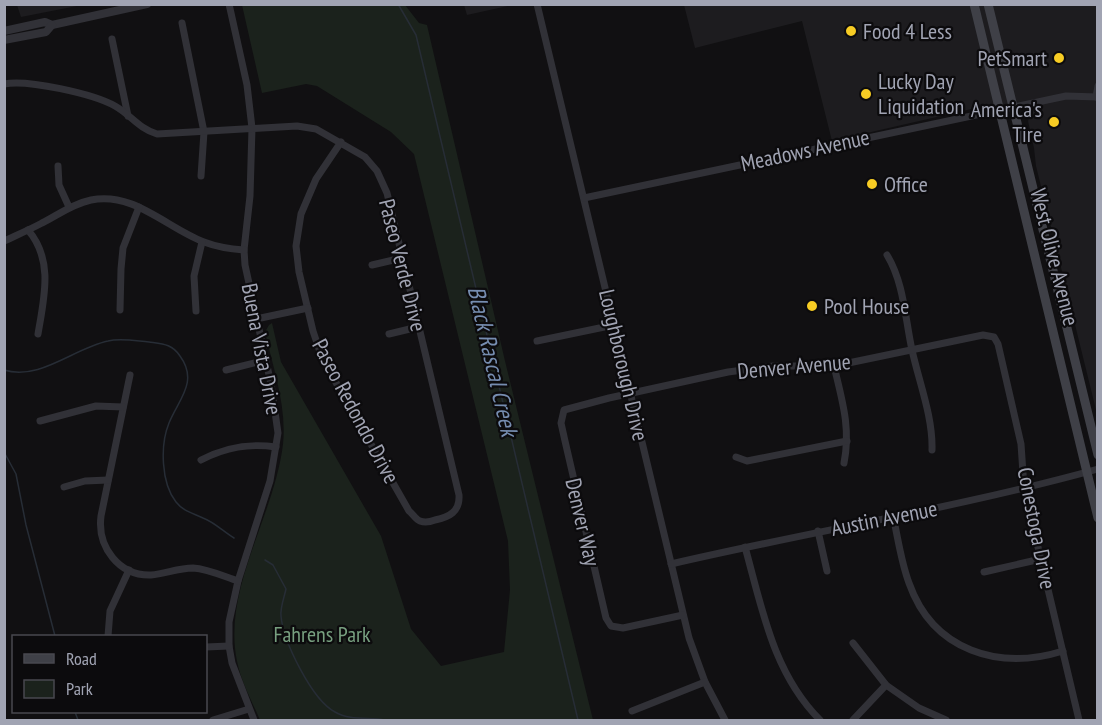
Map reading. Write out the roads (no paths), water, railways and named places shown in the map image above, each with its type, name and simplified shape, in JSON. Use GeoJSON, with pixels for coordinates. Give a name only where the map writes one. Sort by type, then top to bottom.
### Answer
{"type":"FeatureCollection","features":[{"type":"Feature","properties":{"kind":"main road","name":"West Olive Avenue"},"geometry":{"type":"LineString","coordinates":[[974,4],[1098,518]]}},
{"type":"Feature","properties":{"kind":"main road","name":"West Olive Avenue"},"geometry":{"type":"LineString","coordinates":[[988,4],[1098,455]]}},
{"type":"Feature","properties":{"kind":"street"},"geometry":{"type":"LineString","coordinates":[[4,31],[45,22],[52,25],[147,4]]}},
{"type":"Feature","properties":{"kind":"street","name":"Buena Vista Drive"},"geometry":{"type":"LineString","coordinates":[[229,4],[247,85],[252,128],[250,196],[244,250],[278,433],[270,481],[229,617],[229,646],[235,674],[254,720]]}},
{"type":"Feature","properties":{"kind":"street","name":"Loughborough Drive"},"geometry":{"type":"LineString","coordinates":[[537,4],[683,615],[705,682],[725,720]]}},
{"type":"Feature","properties":{"kind":"street"},"geometry":{"type":"LineString","coordinates":[[182,24],[204,132],[201,176]]}},
{"type":"Feature","properties":{"kind":"street"},"geometry":{"type":"LineString","coordinates":[[4,40],[46,32],[52,25]]}},
{"type":"Feature","properties":{"kind":"street"},"geometry":{"type":"LineString","coordinates":[[112,39],[128,116]]}},
{"type":"Feature","properties":{"kind":"street","name":"Paseo Verde Drive"},"geometry":{"type":"LineString","coordinates":[[4,84],[20,82],[91,97],[114,105],[140,127],[157,134],[297,126],[316,129],[365,157],[377,171],[387,193],[459,495]]}},
{"type":"Feature","properties":{"kind":"street"},"geometry":{"type":"LineString","coordinates":[[1097,97],[1098,86]]}},
{"type":"Feature","properties":{"kind":"street","name":"Meadows Avenue"},"geometry":{"type":"LineString","coordinates":[[584,198],[1012,106],[1066,96],[1097,97]]}},
{"type":"Feature","properties":{"kind":"street","name":"Paseo Redondo Drive"},"geometry":{"type":"LineString","coordinates":[[340,142],[316,179],[298,223],[297,256],[313,331],[322,357],[410,511],[421,522],[444,518],[456,510],[459,495]]}},
{"type":"Feature","properties":{"kind":"street"},"geometry":{"type":"LineString","coordinates":[[58,166],[59,185],[69,207]]}},
{"type":"Feature","properties":{"kind":"street"},"geometry":{"type":"LineString","coordinates":[[4,242],[69,207],[102,198],[123,200],[139,207],[202,242],[218,247],[244,250]]}},
{"type":"Feature","properties":{"kind":"street"},"geometry":{"type":"LineString","coordinates":[[120,310],[123,248],[139,207]]}},
{"type":"Feature","properties":{"kind":"street"},"geometry":{"type":"LineString","coordinates":[[28,230],[36,239],[45,269],[45,290],[38,334]]}},
{"type":"Feature","properties":{"kind":"street"},"geometry":{"type":"LineString","coordinates":[[196,311],[194,276],[202,242]]}},
{"type":"Feature","properties":{"kind":"street"},"geometry":{"type":"LineString","coordinates":[[888,255],[897,275],[932,431],[932,450]]}},
{"type":"Feature","properties":{"kind":"street"},"geometry":{"type":"LineString","coordinates":[[372,265],[402,258]]}},
{"type":"Feature","properties":{"kind":"street"},"geometry":{"type":"LineString","coordinates":[[256,319],[308,308]]}},
{"type":"Feature","properties":{"kind":"street"},"geometry":{"type":"LineString","coordinates":[[537,341],[614,325]]}},
{"type":"Feature","properties":{"kind":"street"},"geometry":{"type":"LineString","coordinates":[[389,334],[418,327]]}},
{"type":"Feature","properties":{"kind":"street","name":"Denver Avenue"},"geometry":{"type":"LineString","coordinates":[[631,394],[738,370],[773,366],[834,366],[983,335],[994,337]]}},
{"type":"Feature","properties":{"kind":"street","name":"Conestoga Drive"},"geometry":{"type":"LineString","coordinates":[[994,337],[998,344],[1021,444],[1024,488],[1079,720]]}},
{"type":"Feature","properties":{"kind":"street"},"geometry":{"type":"LineString","coordinates":[[226,370],[266,360]]}},
{"type":"Feature","properties":{"kind":"street"},"geometry":{"type":"LineString","coordinates":[[834,366],[847,421],[844,463]]}},
{"type":"Feature","properties":{"kind":"street"},"geometry":{"type":"LineString","coordinates":[[130,375],[100,522],[102,540],[109,554],[129,570],[148,575],[195,568],[238,581]]}},
{"type":"Feature","properties":{"kind":"street","name":"Denver Way"},"geometry":{"type":"LineString","coordinates":[[631,394],[564,410],[561,416],[606,618],[611,626],[623,628],[683,615]]}},
{"type":"Feature","properties":{"kind":"street"},"geometry":{"type":"LineString","coordinates":[[40,421],[96,406],[123,407]]}},
{"type":"Feature","properties":{"kind":"street"},"geometry":{"type":"LineString","coordinates":[[736,457],[747,461],[847,441]]}},
{"type":"Feature","properties":{"kind":"street"},"geometry":{"type":"LineString","coordinates":[[201,460],[230,448],[257,445],[276,447]]}},
{"type":"Feature","properties":{"kind":"street","name":"Austin Avenue"},"geometry":{"type":"LineString","coordinates":[[671,564],[1024,488],[1098,469]]}},
{"type":"Feature","properties":{"kind":"street"},"geometry":{"type":"LineString","coordinates":[[64,487],[85,481],[108,480]]}},
{"type":"Feature","properties":{"kind":"street"},"geometry":{"type":"LineString","coordinates":[[893,516],[909,583],[935,626],[954,641],[976,652],[1006,659],[1032,659],[1063,651]]}},
{"type":"Feature","properties":{"kind":"street"},"geometry":{"type":"LineString","coordinates":[[818,531],[827,572]]}},
{"type":"Feature","properties":{"kind":"street"},"geometry":{"type":"LineString","coordinates":[[745,547],[768,633],[791,681],[820,720]]}},
{"type":"Feature","properties":{"kind":"street"},"geometry":{"type":"LineString","coordinates":[[984,572],[1041,559]]}},
{"type":"Feature","properties":{"kind":"street"},"geometry":{"type":"LineString","coordinates":[[108,635],[110,611],[129,570]]}},
{"type":"Feature","properties":{"kind":"street"},"geometry":{"type":"LineString","coordinates":[[853,644],[886,685],[919,708],[946,720]]}},
{"type":"Feature","properties":{"kind":"street"},"geometry":{"type":"LineString","coordinates":[[207,647],[229,646]]}},
{"type":"Feature","properties":{"kind":"street"},"geometry":{"type":"LineString","coordinates":[[632,711],[705,682]]}},
{"type":"Feature","properties":{"kind":"street"},"geometry":{"type":"LineString","coordinates":[[853,720],[886,685]]}},
{"type":"Feature","properties":{"kind":"street"},"geometry":{"type":"LineString","coordinates":[[213,720],[249,709]]}},
{"type":"Feature","properties":{"kind":"waterway","name":"Black Rascal Creek"},"geometry":{"type":"LineString","coordinates":[[398,4],[416,35],[578,720]]}},
{"type":"Feature","properties":{"kind":"waterway"},"geometry":{"type":"LineString","coordinates":[[4,370],[17,372],[44,368],[82,350],[113,340],[159,343],[174,349],[180,356],[188,374],[185,391],[169,423],[164,442],[167,485],[182,508],[211,522],[234,538]]}},
{"type":"Feature","properties":{"kind":"waterway"},"geometry":{"type":"LineString","coordinates":[[4,452],[16,474],[26,525],[55,635]]}},
{"type":"Feature","properties":{"kind":"waterway"},"geometry":{"type":"LineString","coordinates":[[265,560],[273,565],[286,589],[281,610],[283,627],[293,654],[308,683],[326,705],[341,715],[385,720]]}},
{"type":"Feature","properties":{"kind":"waterway"},"geometry":{"type":"LineString","coordinates":[[75,713],[78,720]]}},
{"type":"Feature","properties":{"kind":"place","name":"Food 4 Less"},"geometry":{"type":"Point","coordinates":[851,31]}},
{"type":"Feature","properties":{"kind":"place","name":"PetSmart"},"geometry":{"type":"Point","coordinates":[1059,58]}},
{"type":"Feature","properties":{"kind":"place","name":"Lucky Day Liquidation"},"geometry":{"type":"Point","coordinates":[866,94]}},
{"type":"Feature","properties":{"kind":"place","name":"America's Tire"},"geometry":{"type":"Point","coordinates":[1054,122]}},
{"type":"Feature","properties":{"kind":"place","name":"Office"},"geometry":{"type":"Point","coordinates":[872,184]}},
{"type":"Feature","properties":{"kind":"place","name":"Pool House"},"geometry":{"type":"Point","coordinates":[812,306]}},
{"type":"Feature","properties":{"kind":"park label","name":"Fahrens Park"},"geometry":{"type":"Point","coordinates":[322,634]}}]}
